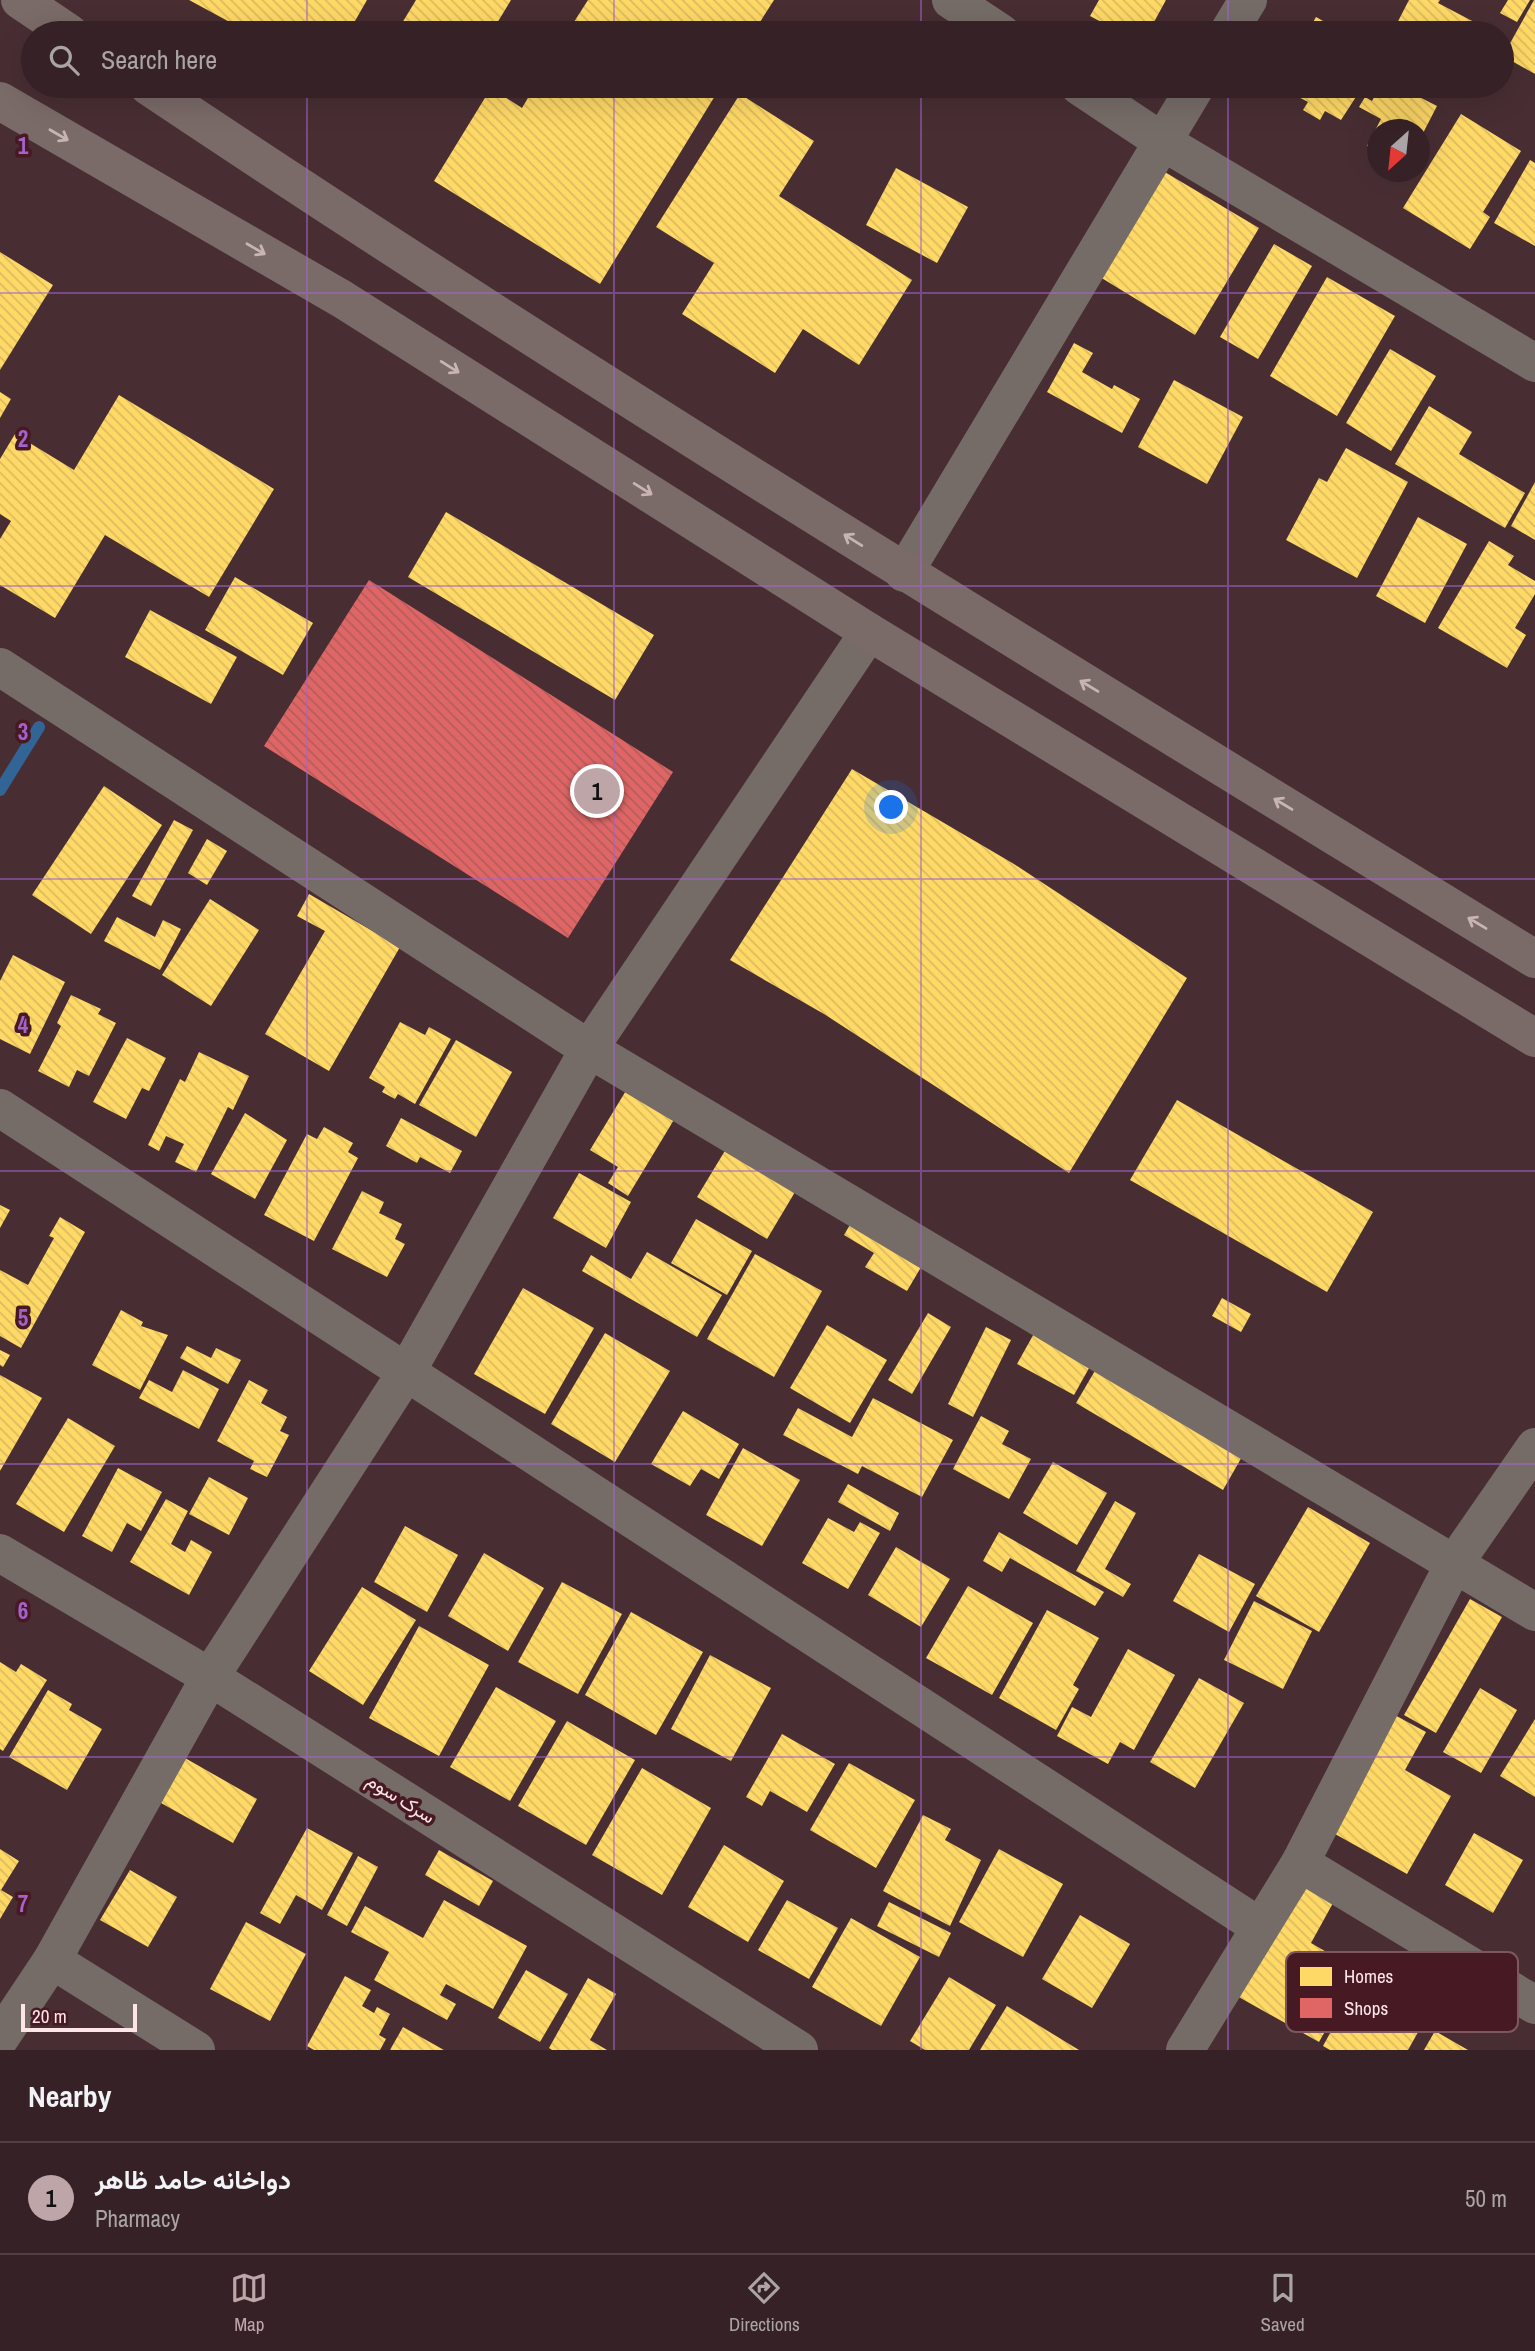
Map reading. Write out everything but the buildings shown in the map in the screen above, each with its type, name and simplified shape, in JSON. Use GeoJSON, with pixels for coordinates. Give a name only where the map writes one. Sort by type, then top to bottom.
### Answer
{"type":"FeatureCollection","features":[{"type":"Feature","properties":{"kind":"main road"},"geometry":{"type":"LineString","coordinates":[[20,0],[51,21]]}},
{"type":"Feature","properties":{"kind":"main road"},"geometry":{"type":"LineString","coordinates":[[166,98],[379,241],[904,573],[1535,959]]}},
{"type":"Feature","properties":{"kind":"main road"},"geometry":{"type":"LineString","coordinates":[[0,101],[342,299],[869,632],[1535,1038]]}},
{"type":"Feature","properties":{"kind":"street"},"geometry":{"type":"LineString","coordinates":[[951,0],[983,21]]}},
{"type":"Feature","properties":{"kind":"street"},"geometry":{"type":"LineString","coordinates":[[1235,21],[1248,0]]}},
{"type":"Feature","properties":{"kind":"street"},"geometry":{"type":"LineString","coordinates":[[1097,98],[1163,142],[1535,363]]}},
{"type":"Feature","properties":{"kind":"street"},"geometry":{"type":"LineString","coordinates":[[904,573],[1189,98]]}},
{"type":"Feature","properties":{"kind":"street"},"geometry":{"type":"LineString","coordinates":[[5,2022],[52,1960],[210,1677],[407,1371],[589,1049],[869,632]]}},
{"type":"Feature","properties":{"kind":"street"},"geometry":{"type":"LineString","coordinates":[[0,667],[589,1049],[1535,1612]]}},
{"type":"Feature","properties":{"kind":"street"},"geometry":{"type":"LineString","coordinates":[[0,1108],[1260,1927]]}},
{"type":"Feature","properties":{"kind":"street"},"geometry":{"type":"LineString","coordinates":[[1185,2050],[1300,1863],[1454,1564],[1535,1447]]}},
{"type":"Feature","properties":{"kind":"street","name":"سرک سوم"},"geometry":{"type":"LineString","coordinates":[[0,1553],[210,1677],[799,2050]]}},
{"type":"Feature","properties":{"kind":"street"},"geometry":{"type":"LineString","coordinates":[[1300,1863],[1447,1952]]}},
{"type":"Feature","properties":{"kind":"street"},"geometry":{"type":"LineString","coordinates":[[52,1960],[196,2050]]}},
{"type":"Feature","properties":{"kind":"street"},"geometry":{"type":"LineString","coordinates":[[1518,1995],[1535,2005]]}},
{"type":"Feature","properties":{"kind":"waterway"},"geometry":{"type":"LineString","coordinates":[[0,790],[39,727]]}},
{"type":"Feature","properties":{"kind":"place","name":"دواخانه حامد ظاهر"},"geometry":{"type":"Point","coordinates":[597,791]}}]}
